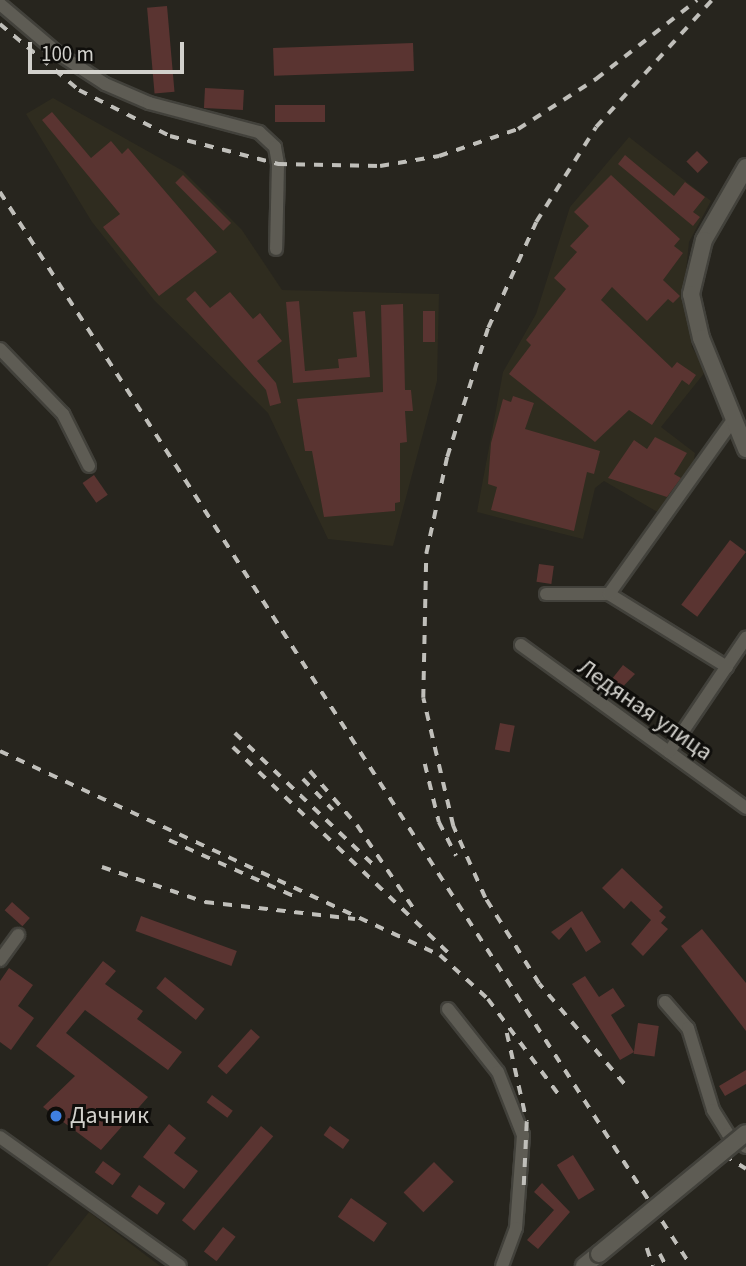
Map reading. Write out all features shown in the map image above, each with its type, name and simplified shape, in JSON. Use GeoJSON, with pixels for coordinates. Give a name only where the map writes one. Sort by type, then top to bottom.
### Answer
{"type":"FeatureCollection","features":[{"type":"Feature","properties":{"kind":"street"},"geometry":{"type":"LineString","coordinates":[[0,4],[59,54],[105,84],[149,103],[259,132],[275,147],[276,249]]}},
{"type":"Feature","properties":{"kind":"street"},"geometry":{"type":"LineString","coordinates":[[746,167],[704,240],[691,294],[701,338],[746,449]]}},
{"type":"Feature","properties":{"kind":"street"},"geometry":{"type":"LineString","coordinates":[[0,349],[63,414],[89,466]]}},
{"type":"Feature","properties":{"kind":"street"},"geometry":{"type":"LineString","coordinates":[[609,594],[734,419]]}},
{"type":"Feature","properties":{"kind":"street"},"geometry":{"type":"LineString","coordinates":[[546,594],[609,594],[727,667]]}},
{"type":"Feature","properties":{"kind":"street"},"geometry":{"type":"LineString","coordinates":[[669,752],[746,638]]}},
{"type":"Feature","properties":{"kind":"street","name":"Ледяная улица"},"geometry":{"type":"LineString","coordinates":[[520,645],[746,808]]}},
{"type":"Feature","properties":{"kind":"street"},"geometry":{"type":"LineString","coordinates":[[0,960],[18,935]]}},
{"type":"Feature","properties":{"kind":"street"},"geometry":{"type":"LineString","coordinates":[[665,1002],[688,1028],[713,1110],[728,1134],[746,1147]]}},
{"type":"Feature","properties":{"kind":"street"},"geometry":{"type":"LineString","coordinates":[[448,1009],[498,1072],[523,1135],[516,1228],[502,1266]]}},
{"type":"Feature","properties":{"kind":"street"},"geometry":{"type":"LineString","coordinates":[[584,1266],[746,1133]]}},
{"type":"Feature","properties":{"kind":"street"},"geometry":{"type":"LineString","coordinates":[[0,1137],[180,1266]]}},
{"type":"Feature","properties":{"kind":"shaded area"},"geometry":{"type":"Polygon","coordinates":[[[53,98],[183,171],[242,230],[282,290],[439,294],[437,381],[393,546],[328,539],[268,413],[154,300],[92,222],[26,114],[53,98]]]}},
{"type":"Feature","properties":{"kind":"shaded area"},"geometry":{"type":"Polygon","coordinates":[[[629,137],[711,201],[689,242],[684,291],[692,347],[706,371],[661,427],[695,453],[693,466],[661,514],[604,481],[595,488],[583,539],[477,512],[503,372],[536,314],[570,207],[629,137]]]}},
{"type":"Feature","properties":{"kind":"shaded area"},"geometry":{"type":"Polygon","coordinates":[[[89,1212],[160,1266],[47,1266],[89,1212]]]}},
{"type":"Feature","properties":{"kind":"building"},"geometry":{"type":"Polygon","coordinates":[[[167,6],[174,92],[155,93],[147,8],[167,6]]]}},
{"type":"Feature","properties":{"kind":"building"},"geometry":{"type":"Polygon","coordinates":[[[413,43],[414,71],[274,76],[273,48],[413,43]]]}},
{"type":"Feature","properties":{"kind":"building"},"geometry":{"type":"Polygon","coordinates":[[[205,88],[244,90],[243,110],[204,108],[205,88]]]}},
{"type":"Feature","properties":{"kind":"building"},"geometry":{"type":"Polygon","coordinates":[[[275,105],[325,105],[325,122],[275,122],[275,105]]]}},
{"type":"Feature","properties":{"kind":"building"},"geometry":{"type":"Polygon","coordinates":[[[52,112],[91,158],[111,141],[122,154],[128,148],[217,252],[159,296],[103,227],[120,214],[42,120],[52,112]]]}},
{"type":"Feature","properties":{"kind":"building"},"geometry":{"type":"Polygon","coordinates":[[[697,151],[708,162],[698,173],[686,162],[697,151]]]}},
{"type":"Feature","properties":{"kind":"building"},"geometry":{"type":"Polygon","coordinates":[[[625,155],[674,196],[685,182],[705,197],[693,212],[700,217],[693,226],[618,164],[625,155]]]}},
{"type":"Feature","properties":{"kind":"building"},"geometry":{"type":"Polygon","coordinates":[[[183,175],[231,223],[223,231],[175,183],[183,175]]]}},
{"type":"Feature","properties":{"kind":"building"},"geometry":{"type":"Polygon","coordinates":[[[611,175],[680,239],[674,246],[683,253],[663,280],[680,296],[673,303],[668,299],[647,321],[612,287],[601,300],[672,368],[677,362],[696,375],[689,385],[682,380],[652,425],[629,410],[595,442],[509,374],[531,345],[526,340],[566,289],[554,278],[577,252],[570,246],[589,226],[574,212],[611,175]]]}},
{"type":"Feature","properties":{"kind":"building"},"geometry":{"type":"Polygon","coordinates":[[[195,291],[210,308],[230,292],[253,319],[260,313],[282,341],[257,361],[276,383],[281,403],[270,406],[266,390],[186,299],[195,291]]]}},
{"type":"Feature","properties":{"kind":"building"},"geometry":{"type":"Polygon","coordinates":[[[299,301],[305,371],[339,368],[338,359],[357,357],[353,312],[365,311],[370,377],[293,383],[286,302],[299,301]]]}},
{"type":"Feature","properties":{"kind":"building"},"geometry":{"type":"Polygon","coordinates":[[[403,304],[405,390],[411,390],[413,411],[405,411],[407,442],[400,443],[400,502],[395,503],[395,511],[324,517],[312,451],[305,451],[297,399],[383,392],[381,305],[403,304]]]}},
{"type":"Feature","properties":{"kind":"building"},"geometry":{"type":"Polygon","coordinates":[[[423,311],[435,311],[435,342],[423,342],[423,311]]]}},
{"type":"Feature","properties":{"kind":"building"},"geometry":{"type":"Polygon","coordinates":[[[513,396],[534,403],[525,429],[600,451],[594,474],[587,472],[574,531],[491,510],[497,487],[488,484],[491,443],[503,399],[511,402],[513,396]]]}},
{"type":"Feature","properties":{"kind":"building"},"geometry":{"type":"Polygon","coordinates":[[[655,437],[687,453],[674,474],[681,478],[667,497],[608,478],[634,440],[647,449],[655,437]]]}},
{"type":"Feature","properties":{"kind":"building"},"geometry":{"type":"Polygon","coordinates":[[[94,475],[108,495],[96,503],[83,483],[94,475]]]}},
{"type":"Feature","properties":{"kind":"building"},"geometry":{"type":"Polygon","coordinates":[[[730,540],[746,552],[697,617],[681,605],[730,540]]]}},
{"type":"Feature","properties":{"kind":"building"},"geometry":{"type":"Polygon","coordinates":[[[539,564],[554,566],[551,584],[536,582],[539,564]]]}},
{"type":"Feature","properties":{"kind":"building"},"geometry":{"type":"Polygon","coordinates":[[[623,665],[635,674],[614,696],[604,689],[623,665]]]}},
{"type":"Feature","properties":{"kind":"building"},"geometry":{"type":"Polygon","coordinates":[[[500,723],[515,726],[510,752],[495,750],[500,723]]]}},
{"type":"Feature","properties":{"kind":"building"},"geometry":{"type":"Polygon","coordinates":[[[622,868],[663,907],[659,911],[666,917],[661,923],[668,929],[643,956],[631,944],[651,920],[631,901],[624,909],[602,888],[622,868]]]}},
{"type":"Feature","properties":{"kind":"building"},"geometry":{"type":"Polygon","coordinates":[[[12,902],[30,918],[22,926],[5,910],[12,902]]]}},
{"type":"Feature","properties":{"kind":"building"},"geometry":{"type":"Polygon","coordinates":[[[582,911],[601,942],[586,952],[571,927],[559,940],[551,932],[582,911]]]}},
{"type":"Feature","properties":{"kind":"building"},"geometry":{"type":"Polygon","coordinates":[[[141,916],[237,951],[231,966],[136,931],[141,916]]]}},
{"type":"Feature","properties":{"kind":"building"},"geometry":{"type":"Polygon","coordinates":[[[702,929],[746,983],[746,1031],[681,946],[702,929]]]}},
{"type":"Feature","properties":{"kind":"building"},"geometry":{"type":"Polygon","coordinates":[[[103,961],[116,971],[105,984],[143,1011],[137,1019],[182,1052],[168,1070],[85,1010],[66,1033],[148,1097],[101,1150],[43,1107],[75,1076],[36,1046],[103,961]]]}},
{"type":"Feature","properties":{"kind":"building"},"geometry":{"type":"Polygon","coordinates":[[[9,968],[33,985],[18,1006],[34,1018],[11,1050],[0,1042],[0,981],[9,968]]]}},
{"type":"Feature","properties":{"kind":"building"},"geometry":{"type":"Polygon","coordinates":[[[585,976],[599,997],[613,988],[625,1006],[611,1015],[634,1052],[620,1060],[572,984],[585,976]]]}},
{"type":"Feature","properties":{"kind":"building"},"geometry":{"type":"Polygon","coordinates":[[[165,977],[205,1009],[196,1020],[156,988],[165,977]]]}},
{"type":"Feature","properties":{"kind":"building"},"geometry":{"type":"Polygon","coordinates":[[[638,1023],[659,1026],[654,1057],[634,1054],[638,1023]]]}},
{"type":"Feature","properties":{"kind":"building"},"geometry":{"type":"Polygon","coordinates":[[[251,1029],[260,1037],[226,1074],[218,1066],[251,1029]]]}},
{"type":"Feature","properties":{"kind":"building"},"geometry":{"type":"Polygon","coordinates":[[[746,1070],[746,1084],[725,1096],[719,1086],[746,1070]]]}},
{"type":"Feature","properties":{"kind":"building"},"geometry":{"type":"Polygon","coordinates":[[[212,1095],[233,1111],[227,1118],[207,1102],[212,1095]]]}},
{"type":"Feature","properties":{"kind":"building"},"geometry":{"type":"Polygon","coordinates":[[[169,1124],[186,1138],[174,1153],[198,1171],[184,1189],[143,1157],[169,1124]]]}},
{"type":"Feature","properties":{"kind":"building"},"geometry":{"type":"Polygon","coordinates":[[[261,1126],[273,1136],[194,1231],[182,1220],[261,1126]]]}},
{"type":"Feature","properties":{"kind":"building"},"geometry":{"type":"Polygon","coordinates":[[[330,1126],[349,1140],[343,1149],[324,1135],[330,1126]]]}},
{"type":"Feature","properties":{"kind":"building"},"geometry":{"type":"Polygon","coordinates":[[[573,1155],[595,1190],[579,1200],[557,1165],[573,1155]]]}},
{"type":"Feature","properties":{"kind":"building"},"geometry":{"type":"Polygon","coordinates":[[[103,1161],[121,1174],[113,1185],[95,1172],[103,1161]]]}},
{"type":"Feature","properties":{"kind":"building"},"geometry":{"type":"Polygon","coordinates":[[[434,1162],[454,1182],[423,1212],[404,1192],[434,1162]]]}},
{"type":"Feature","properties":{"kind":"building"},"geometry":{"type":"Polygon","coordinates":[[[542,1183],[570,1212],[538,1249],[527,1240],[554,1210],[534,1192],[542,1183]]]}},
{"type":"Feature","properties":{"kind":"building"},"geometry":{"type":"Polygon","coordinates":[[[139,1185],[165,1203],[157,1215],[131,1196],[139,1185]]]}},
{"type":"Feature","properties":{"kind":"building"},"geometry":{"type":"Polygon","coordinates":[[[351,1198],[387,1223],[374,1242],[338,1217],[351,1198]]]}},
{"type":"Feature","properties":{"kind":"building"},"geometry":{"type":"Polygon","coordinates":[[[223,1227],[236,1237],[217,1261],[204,1251],[223,1227]]]}},
{"type":"Feature","properties":{"kind":"railway"},"geometry":{"type":"LineString","coordinates":[[0,24],[79,90],[170,136],[278,164],[380,166],[439,156],[518,129],[596,79],[697,0]]}},
{"type":"Feature","properties":{"kind":"railway"},"geometry":{"type":"LineString","coordinates":[[624,1084],[539,984],[485,898],[453,826],[423,698],[426,554],[447,457],[488,328],[536,222],[596,127],[712,0]]}},
{"type":"Feature","properties":{"kind":"railway"},"geometry":{"type":"LineString","coordinates":[[0,192],[691,1266]]}},
{"type":"Feature","properties":{"kind":"railway"},"geometry":{"type":"LineString","coordinates":[[235,733],[378,869]]}},
{"type":"Feature","properties":{"kind":"railway"},"geometry":{"type":"LineString","coordinates":[[233,747],[452,956]]}},
{"type":"Feature","properties":{"kind":"railway"},"geometry":{"type":"LineString","coordinates":[[0,751],[440,955],[488,999],[559,1095]]}},
{"type":"Feature","properties":{"kind":"railway"},"geometry":{"type":"LineString","coordinates":[[425,764],[439,822],[456,856]]}},
{"type":"Feature","properties":{"kind":"railway"},"geometry":{"type":"LineString","coordinates":[[310,771],[357,825],[414,909]]}},
{"type":"Feature","properties":{"kind":"railway"},"geometry":{"type":"LineString","coordinates":[[303,779],[333,810]]}},
{"type":"Feature","properties":{"kind":"railway"},"geometry":{"type":"LineString","coordinates":[[169,840],[296,897]]}},
{"type":"Feature","properties":{"kind":"railway"},"geometry":{"type":"LineString","coordinates":[[102,867],[205,902],[355,919]]}},
{"type":"Feature","properties":{"kind":"railway"},"geometry":{"type":"LineString","coordinates":[[507,1033],[527,1122],[524,1186]]}},
{"type":"Feature","properties":{"kind":"railway"},"geometry":{"type":"LineString","coordinates":[[724,1155],[746,1169]]}},
{"type":"Feature","properties":{"kind":"railway"},"geometry":{"type":"LineString","coordinates":[[647,1248],[653,1266]]}},
{"type":"Feature","properties":{"kind":"railway"},"geometry":{"type":"LineString","coordinates":[[660,1254],[666,1266]]}},
{"type":"Feature","properties":{"kind":"place","name":"Дачник"},"geometry":{"type":"Point","coordinates":[56,1116]}}]}
